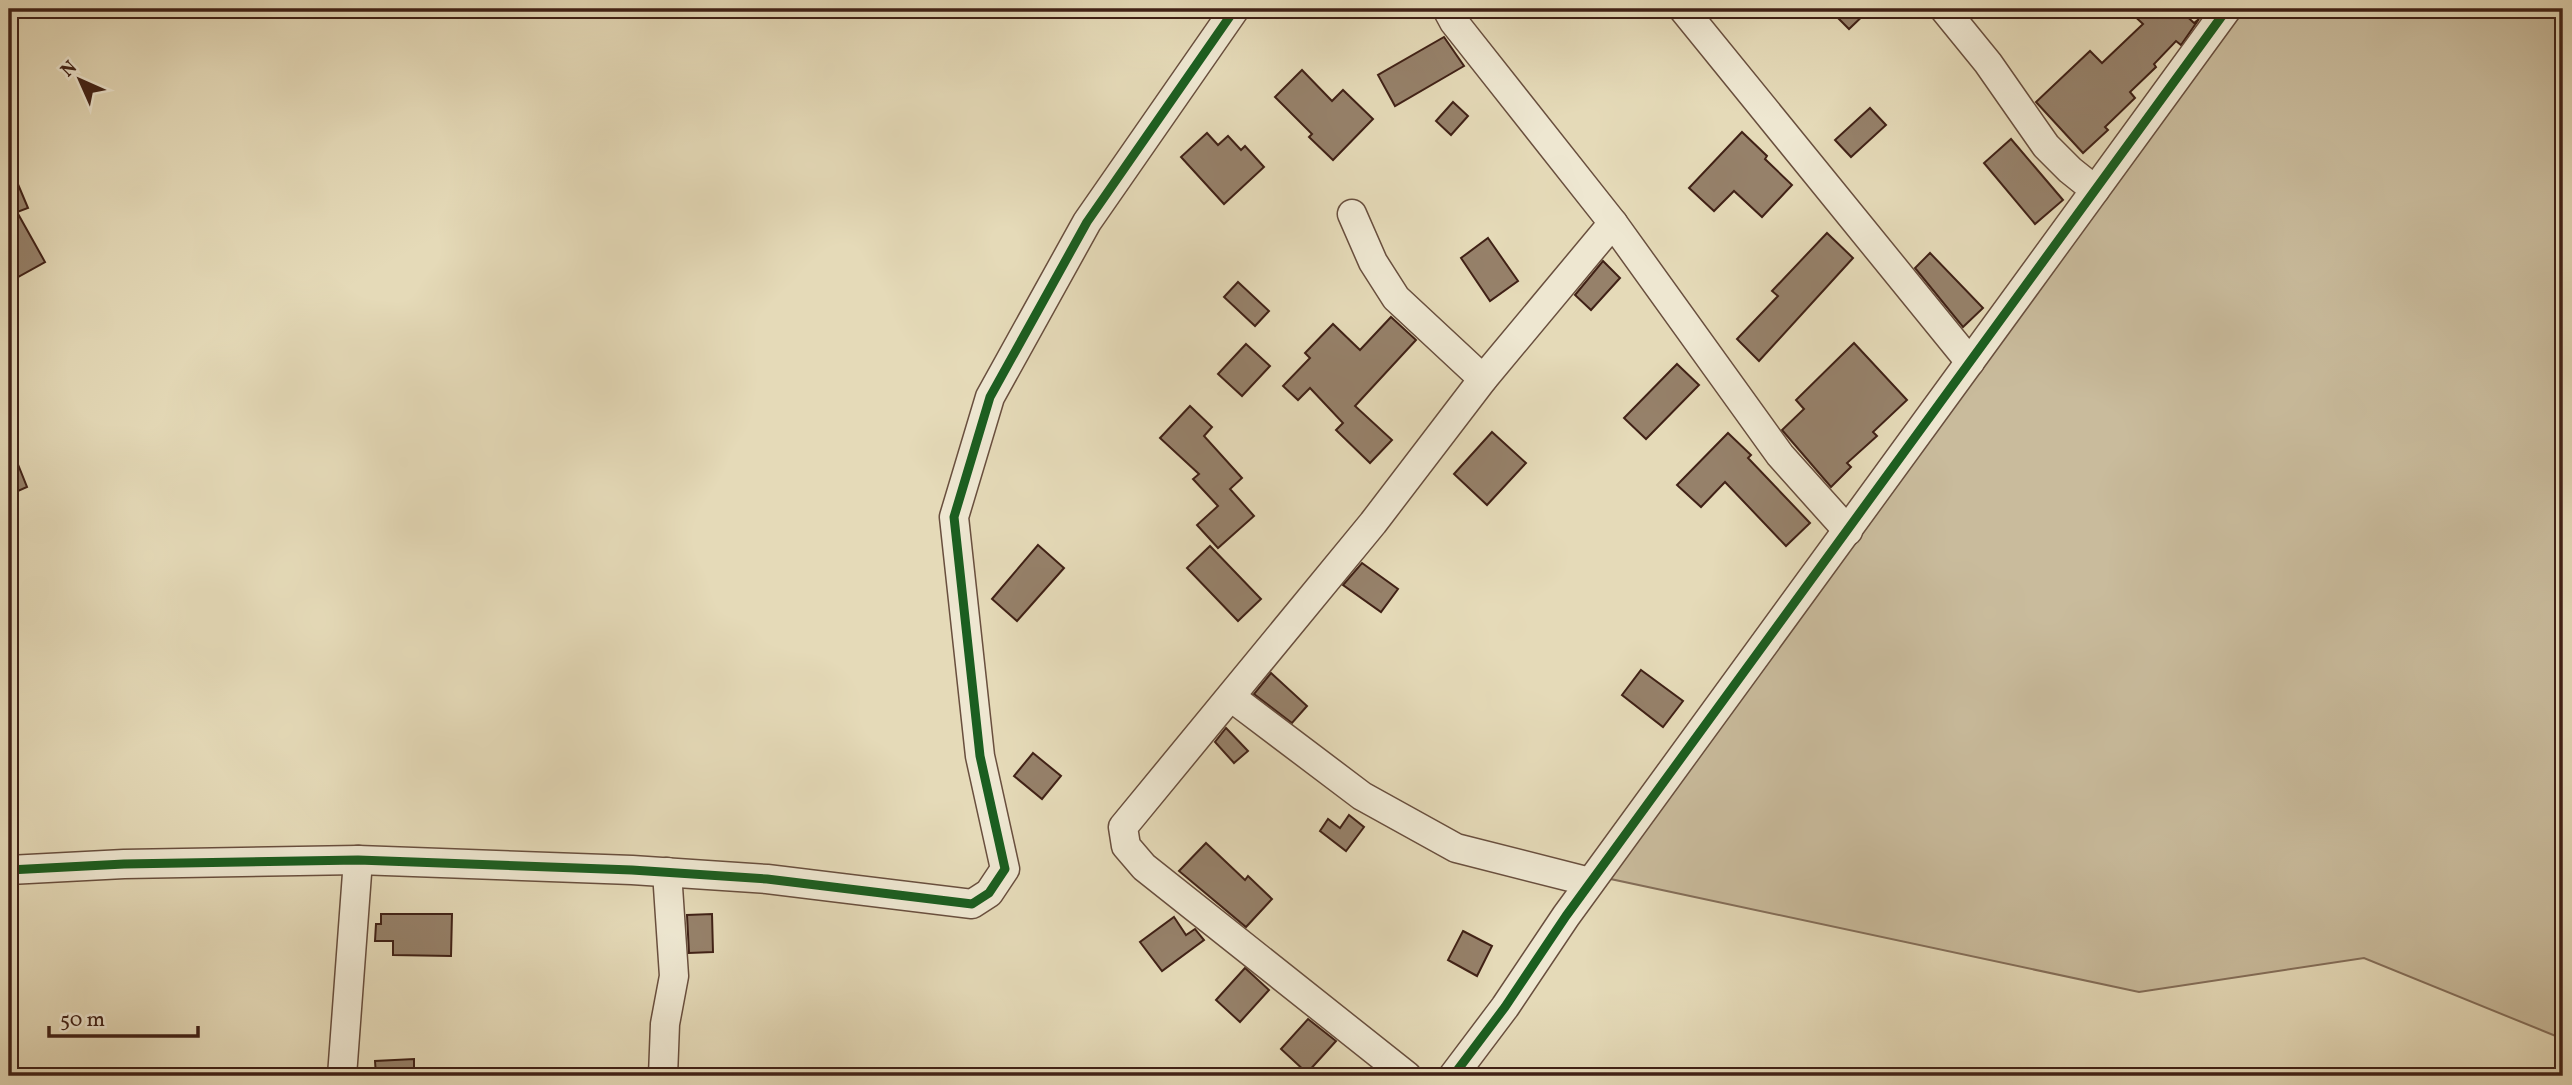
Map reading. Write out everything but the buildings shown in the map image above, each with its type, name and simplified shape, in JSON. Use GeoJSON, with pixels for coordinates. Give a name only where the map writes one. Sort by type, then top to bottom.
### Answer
{"type":"FeatureCollection","features":[{"type":"Feature","properties":{"kind":"street"},"geometry":{"type":"LineString","coordinates":[[9,870],[124,864],[358,860],[667,872],[767,879],[972,904],[989,893],[1004,869],[980,756],[954,517],[989,397],[1087,222],[1235,9]]}},
{"type":"Feature","properties":{"kind":"street"},"geometry":{"type":"LineString","coordinates":[[1447,9],[1454,22],[1613,223],[1780,455],[1848,531]]}},
{"type":"Feature","properties":{"kind":"street"},"geometry":{"type":"LineString","coordinates":[[1683,9],[1970,362]]}},
{"type":"Feature","properties":{"kind":"street"},"geometry":{"type":"LineString","coordinates":[[1944,9],[1988,63],[2046,146],[2095,190]]}},
{"type":"Feature","properties":{"kind":"street"},"geometry":{"type":"LineString","coordinates":[[1453,1076],[1505,1007],[1590,882],[2225,10]]}},
{"type":"Feature","properties":{"kind":"street"},"geometry":{"type":"LineString","coordinates":[[1352,214],[1373,262],[1396,298],[1483,379]]}},
{"type":"Feature","properties":{"kind":"street"},"geometry":{"type":"LineString","coordinates":[[1407,1076],[1144,867],[1125,846],[1124,827],[1373,523],[1483,379],[1613,223]]}},
{"type":"Feature","properties":{"kind":"street"},"geometry":{"type":"LineString","coordinates":[[1231,697],[1362,796],[1457,848],[1590,882]]}},
{"type":"Feature","properties":{"kind":"street"},"geometry":{"type":"LineString","coordinates":[[342,1076],[358,860]]}},
{"type":"Feature","properties":{"kind":"street"},"geometry":{"type":"LineString","coordinates":[[663,1076],[665,1024],[674,975],[667,872]]}},
{"type":"Feature","properties":{"kind":"shaded area"},"geometry":{"type":"Polygon","coordinates":[[[2239,9],[2563,9],[2563,1039],[2364,958],[2139,992],[1592,875],[2239,9]]]}},
{"type":"Feature","properties":{"kind":"cycle path"},"geometry":{"type":"LineString","coordinates":[[9,870],[124,864],[358,860],[632,870],[767,879],[972,904],[989,893],[1005,869],[980,756],[954,517],[990,397],[1087,222],[1235,9]]}},
{"type":"Feature","properties":{"kind":"cycle path"},"geometry":{"type":"LineString","coordinates":[[1453,1076],[1505,1007],[1566,916],[2227,9]]}}]}
